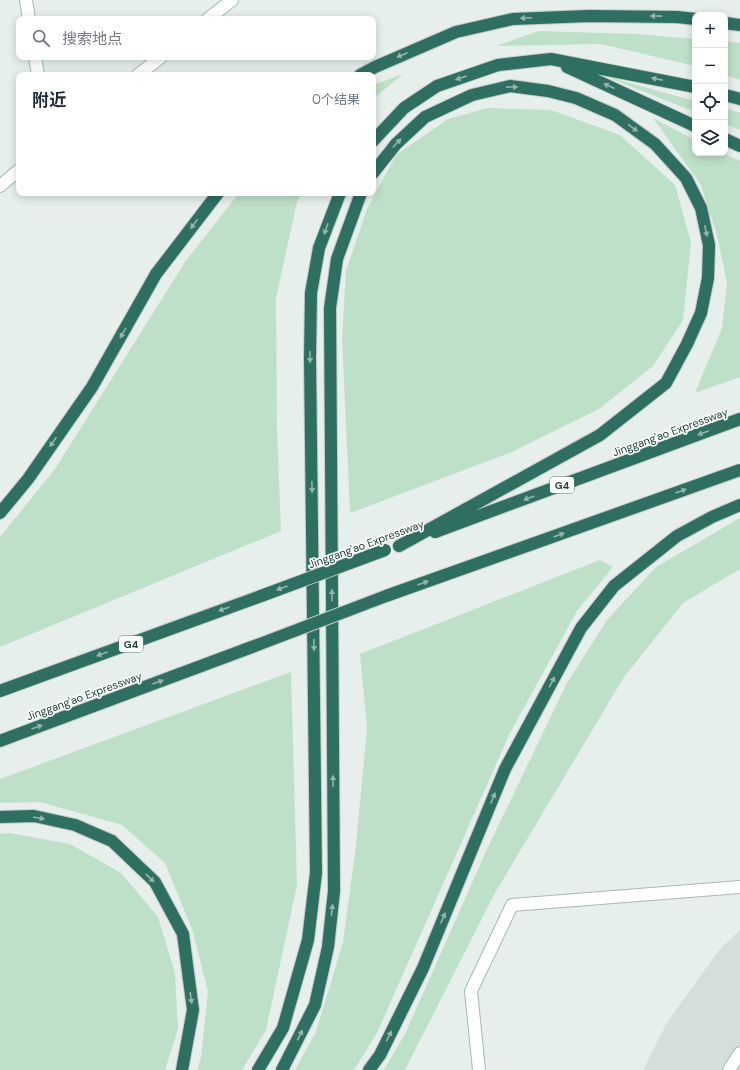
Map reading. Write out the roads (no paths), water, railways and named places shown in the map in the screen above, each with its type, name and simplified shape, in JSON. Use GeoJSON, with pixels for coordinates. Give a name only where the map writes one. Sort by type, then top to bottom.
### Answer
{"type":"FeatureCollection","features":[{"type":"Feature","properties":{"kind":"highway"},"geometry":{"type":"LineString","coordinates":[[366,72],[456,32],[513,19],[589,16],[677,17],[692,19]]}},
{"type":"Feature","properties":{"kind":"highway"},"geometry":{"type":"LineString","coordinates":[[728,23],[740,25]]}},
{"type":"Feature","properties":{"kind":"highway"},"geometry":{"type":"LineString","coordinates":[[376,138],[404,108],[438,86],[498,65],[551,59],[692,86]]}},
{"type":"Feature","properties":{"kind":"highway"},"geometry":{"type":"LineString","coordinates":[[551,59],[692,125]]}},
{"type":"Feature","properties":{"kind":"highway"},"geometry":{"type":"LineString","coordinates":[[376,169],[396,144],[425,117],[472,95],[510,86],[548,91],[576,98],[615,115],[655,144],[686,178],[701,208],[709,245],[708,278],[701,313],[687,344],[666,383],[600,435],[399,546]]}},
{"type":"Feature","properties":{"kind":"highway"},"geometry":{"type":"LineString","coordinates":[[728,96],[740,99]]}},
{"type":"Feature","properties":{"kind":"highway"},"geometry":{"type":"LineString","coordinates":[[728,140],[740,146]]}},
{"type":"Feature","properties":{"kind":"highway"},"geometry":{"type":"LineString","coordinates":[[0,513],[28,479],[92,387],[156,274],[216,196]]}},
{"type":"Feature","properties":{"kind":"highway"},"geometry":{"type":"LineString","coordinates":[[258,1070],[283,1028],[308,940],[316,873],[310,374],[312,293],[319,248],[339,196]]}},
{"type":"Feature","properties":{"kind":"highway"},"geometry":{"type":"LineString","coordinates":[[282,1070],[315,1005],[328,947],[334,891],[330,308],[337,259],[360,196]]}},
{"type":"Feature","properties":{"kind":"highway","name":"Jinggang'ao Expressway"},"geometry":{"type":"LineString","coordinates":[[0,691],[740,420]]}},
{"type":"Feature","properties":{"kind":"highway","name":"Jinggang'ao Expressway"},"geometry":{"type":"LineString","coordinates":[[0,741],[386,596],[740,470]]}},
{"type":"Feature","properties":{"kind":"highway"},"geometry":{"type":"LineString","coordinates":[[369,1070],[380,1055],[422,968],[505,769],[581,628],[614,586],[677,536],[712,517],[740,505]]}},
{"type":"Feature","properties":{"kind":"highway"},"geometry":{"type":"LineString","coordinates":[[0,817],[34,816],[75,825],[112,841],[155,882],[183,934],[193,1010],[182,1070]]}},
{"type":"Feature","properties":{"kind":"street"},"geometry":{"type":"LineString","coordinates":[[26,0],[29,16]]}},
{"type":"Feature","properties":{"kind":"street"},"geometry":{"type":"LineString","coordinates":[[212,16],[232,0]]}},
{"type":"Feature","properties":{"kind":"street"},"geometry":{"type":"LineString","coordinates":[[36,60],[38,72]]}},
{"type":"Feature","properties":{"kind":"street"},"geometry":{"type":"LineString","coordinates":[[142,72],[157,60]]}},
{"type":"Feature","properties":{"kind":"street"},"geometry":{"type":"LineString","coordinates":[[0,186],[16,173]]}},
{"type":"Feature","properties":{"kind":"street"},"geometry":{"type":"LineString","coordinates":[[479,1070],[471,992],[512,905],[740,886]]}},
{"type":"Feature","properties":{"kind":"street"},"geometry":{"type":"LineString","coordinates":[[729,1070],[740,1053]]}}]}
